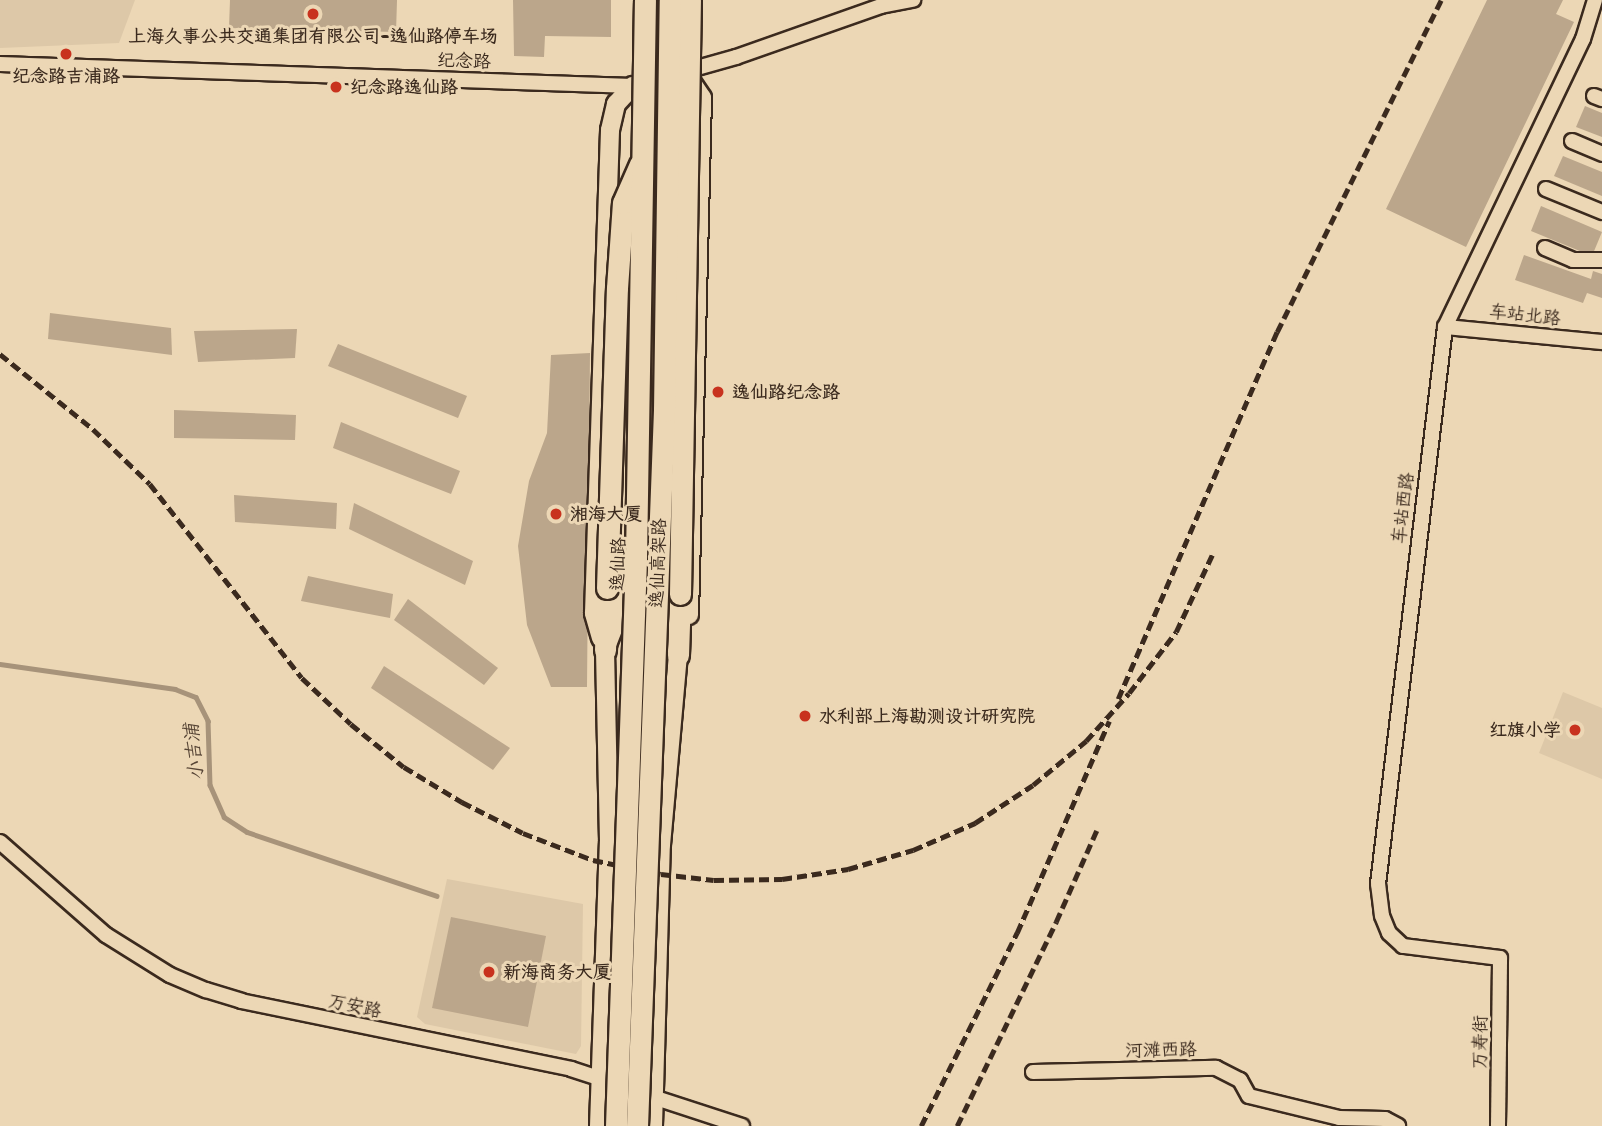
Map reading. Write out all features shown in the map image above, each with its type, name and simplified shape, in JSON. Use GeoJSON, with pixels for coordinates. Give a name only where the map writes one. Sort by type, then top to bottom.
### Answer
{"type":"FeatureCollection","features":[{"type":"Feature","properties":{"kind":"highway","name":"逸仙高架路"},"geometry":{"type":"LineString","coordinates":[[616,1126],[626,905],[644,156],[645,0]]}},
{"type":"Feature","properties":{"kind":"highway","name":"逸仙高架路"},"geometry":{"type":"LineString","coordinates":[[637,1126],[664,411],[670,0]]}},
{"type":"Feature","properties":{"kind":"highway"},"geometry":{"type":"LineString","coordinates":[[669,95],[687,0]]}},
{"type":"Feature","properties":{"kind":"highway"},"geometry":{"type":"LineString","coordinates":[[678,655],[687,0]]}},
{"type":"Feature","properties":{"kind":"highway"},"geometry":{"type":"LineString","coordinates":[[605,650],[622,215],[624,202],[644,156]]}},
{"type":"Feature","properties":{"kind":"main road","name":"逸仙路"},"geometry":{"type":"LineString","coordinates":[[599,1126],[609,842],[605,650],[616,622],[634,151],[636,0]]}},
{"type":"Feature","properties":{"kind":"main road"},"geometry":{"type":"LineString","coordinates":[[653,1126],[661,845],[678,655],[690,614],[702,98],[685,72],[687,0]]}},
{"type":"Feature","properties":{"kind":"main road"},"geometry":{"type":"LineString","coordinates":[[605,650],[594,613],[610,130],[617,104],[633,86]]}},
{"type":"Feature","properties":{"kind":"main road"},"geometry":{"type":"LineString","coordinates":[[609,842],[617,854],[637,861],[654,856],[661,845]]}},
{"type":"Feature","properties":{"kind":"street","name":"纪念路"},"geometry":{"type":"LineString","coordinates":[[0,65],[633,86],[736,57],[881,6],[913,0]]}},
{"type":"Feature","properties":{"kind":"street","name":"车站西路"},"geometry":{"type":"LineString","coordinates":[[1500,958],[1403,946],[1385,925],[1377,896],[1445,327],[1583,39],[1595,0]]}},
{"type":"Feature","properties":{"kind":"street"},"geometry":{"type":"LineString","coordinates":[[1572,141],[1602,154]]}},
{"type":"Feature","properties":{"kind":"street"},"geometry":{"type":"LineString","coordinates":[[1546,189],[1602,212]]}},
{"type":"Feature","properties":{"kind":"street"},"geometry":{"type":"LineString","coordinates":[[1545,248],[1573,260],[1602,260]]}},
{"type":"Feature","properties":{"kind":"street","name":"车站北路"},"geometry":{"type":"LineString","coordinates":[[1445,327],[1602,342]]}},
{"type":"Feature","properties":{"kind":"street","name":"万安路"},"geometry":{"type":"LineString","coordinates":[[0,842],[106,935],[170,975],[206,990],[241,1001],[571,1069],[742,1126]]}},
{"type":"Feature","properties":{"kind":"street","name":"万寿街"},"geometry":{"type":"LineString","coordinates":[[1498,1126],[1500,958]]}},
{"type":"Feature","properties":{"kind":"street","name":"河滩西路"},"geometry":{"type":"LineString","coordinates":[[1033,1072],[1216,1068],[1240,1080],[1249,1096],[1339,1118],[1385,1119],[1398,1126]]}},
{"type":"Feature","properties":{"kind":"shaded area"},"geometry":{"type":"Polygon","coordinates":[[[0,0],[135,0],[119,43],[0,48],[0,0]]]}},
{"type":"Feature","properties":{"kind":"shaded area","name":"红旗小学"},"geometry":{"type":"Polygon","coordinates":[[[1563,692],[1602,708],[1602,779],[1539,753],[1563,692]]]}},
{"type":"Feature","properties":{"kind":"shaded area"},"geometry":{"type":"Polygon","coordinates":[[[447,879],[583,904],[581,1046],[576,1054],[425,1024],[417,1017],[447,879]]]}},
{"type":"Feature","properties":{"kind":"building","name":"上海久事公共交通集团有限公司-逸仙路停车场"},"geometry":{"type":"Polygon","coordinates":[[[230,0],[397,0],[396,32],[229,28],[230,0]]]}},
{"type":"Feature","properties":{"kind":"building"},"geometry":{"type":"Polygon","coordinates":[[[513,0],[611,0],[611,37],[545,36],[544,57],[514,56],[513,0]]]}},
{"type":"Feature","properties":{"kind":"building"},"geometry":{"type":"Polygon","coordinates":[[[1487,0],[1563,0],[1556,14],[1574,22],[1466,247],[1386,209],[1487,0]]]}},
{"type":"Feature","properties":{"kind":"building"},"geometry":{"type":"Polygon","coordinates":[[[1585,106],[1602,113],[1602,137],[1576,127],[1585,106]]]}},
{"type":"Feature","properties":{"kind":"building"},"geometry":{"type":"Polygon","coordinates":[[[1563,156],[1602,172],[1602,196],[1554,176],[1563,156]]]}},
{"type":"Feature","properties":{"kind":"building"},"geometry":{"type":"Polygon","coordinates":[[[1541,206],[1602,232],[1592,256],[1531,231],[1541,206]]]}},
{"type":"Feature","properties":{"kind":"building"},"geometry":{"type":"Polygon","coordinates":[[[1524,255],[1591,279],[1593,271],[1602,274],[1602,298],[1587,293],[1583,303],[1515,280],[1524,255]]]}},
{"type":"Feature","properties":{"kind":"building"},"geometry":{"type":"Polygon","coordinates":[[[50,313],[171,328],[172,355],[48,339],[50,313]]]}},
{"type":"Feature","properties":{"kind":"building"},"geometry":{"type":"Polygon","coordinates":[[[297,329],[295,358],[198,362],[194,331],[297,329]]]}},
{"type":"Feature","properties":{"kind":"building"},"geometry":{"type":"Polygon","coordinates":[[[338,344],[467,396],[458,418],[328,366],[338,344]]]}},
{"type":"Feature","properties":{"kind":"building","name":"湘海大厦"},"geometry":{"type":"Polygon","coordinates":[[[590,353],[587,687],[551,687],[527,625],[518,546],[529,481],[547,433],[551,355],[590,353]]]}},
{"type":"Feature","properties":{"kind":"building"},"geometry":{"type":"Polygon","coordinates":[[[174,410],[296,415],[295,440],[174,438],[174,410]]]}},
{"type":"Feature","properties":{"kind":"building"},"geometry":{"type":"Polygon","coordinates":[[[341,422],[460,471],[451,494],[333,448],[341,422]]]}},
{"type":"Feature","properties":{"kind":"building"},"geometry":{"type":"Polygon","coordinates":[[[234,495],[337,503],[336,529],[235,522],[234,495]]]}},
{"type":"Feature","properties":{"kind":"building"},"geometry":{"type":"Polygon","coordinates":[[[354,503],[473,561],[465,585],[349,529],[354,503]]]}},
{"type":"Feature","properties":{"kind":"building"},"geometry":{"type":"Polygon","coordinates":[[[308,576],[393,594],[390,618],[301,601],[308,576]]]}},
{"type":"Feature","properties":{"kind":"building"},"geometry":{"type":"Polygon","coordinates":[[[408,599],[498,668],[484,685],[394,620],[408,599]]]}},
{"type":"Feature","properties":{"kind":"building"},"geometry":{"type":"Polygon","coordinates":[[[384,666],[510,748],[493,770],[371,688],[384,666]]]}},
{"type":"Feature","properties":{"kind":"building","name":"新海商务大厦"},"geometry":{"type":"Polygon","coordinates":[[[451,917],[546,936],[528,1027],[432,1008],[451,917]]]}},
{"type":"Feature","properties":{"kind":"waterway","name":"小吉浦"},"geometry":{"type":"LineString","coordinates":[[0,664],[175,689],[196,697],[208,721],[210,785],[224,817],[247,832],[437,896]]}},
{"type":"Feature","properties":{"kind":"railway"},"geometry":{"type":"LineString","coordinates":[[1118,699],[1277,332],[1441,0]]}},
{"type":"Feature","properties":{"kind":"railway"},"geometry":{"type":"LineString","coordinates":[[0,354],[93,429],[150,484],[302,678],[351,724],[404,767],[462,802],[523,833],[593,860],[661,874],[714,880],[782,879],[848,869],[913,850],[975,823],[1033,785],[1086,741],[1129,693],[1176,632],[1212,555]]}},
{"type":"Feature","properties":{"kind":"railway"},"geometry":{"type":"LineString","coordinates":[[921,1126],[1017,933],[1109,721]]}},
{"type":"Feature","properties":{"kind":"railway"},"geometry":{"type":"LineString","coordinates":[[957,1126],[1056,922],[1098,827]]}},
{"type":"Feature","properties":{"kind":"place","name":"上海久事公共交通集团有限公司-逸仙路停车场"},"geometry":{"type":"Point","coordinates":[313,14]}},
{"type":"Feature","properties":{"kind":"place","name":"纪念路吉浦路"},"geometry":{"type":"Point","coordinates":[66,54]}},
{"type":"Feature","properties":{"kind":"place","name":"纪念路逸仙路"},"geometry":{"type":"Point","coordinates":[336,87]}},
{"type":"Feature","properties":{"kind":"place","name":"逸仙路纪念路"},"geometry":{"type":"Point","coordinates":[718,392]}},
{"type":"Feature","properties":{"kind":"place","name":"湘海大厦"},"geometry":{"type":"Point","coordinates":[556,514]}},
{"type":"Feature","properties":{"kind":"place","name":"水利部上海勘测设计研究院"},"geometry":{"type":"Point","coordinates":[805,716]}},
{"type":"Feature","properties":{"kind":"place","name":"红旗小学"},"geometry":{"type":"Point","coordinates":[1575,730]}},
{"type":"Feature","properties":{"kind":"place","name":"新海商务大厦"},"geometry":{"type":"Point","coordinates":[489,972]}}]}
